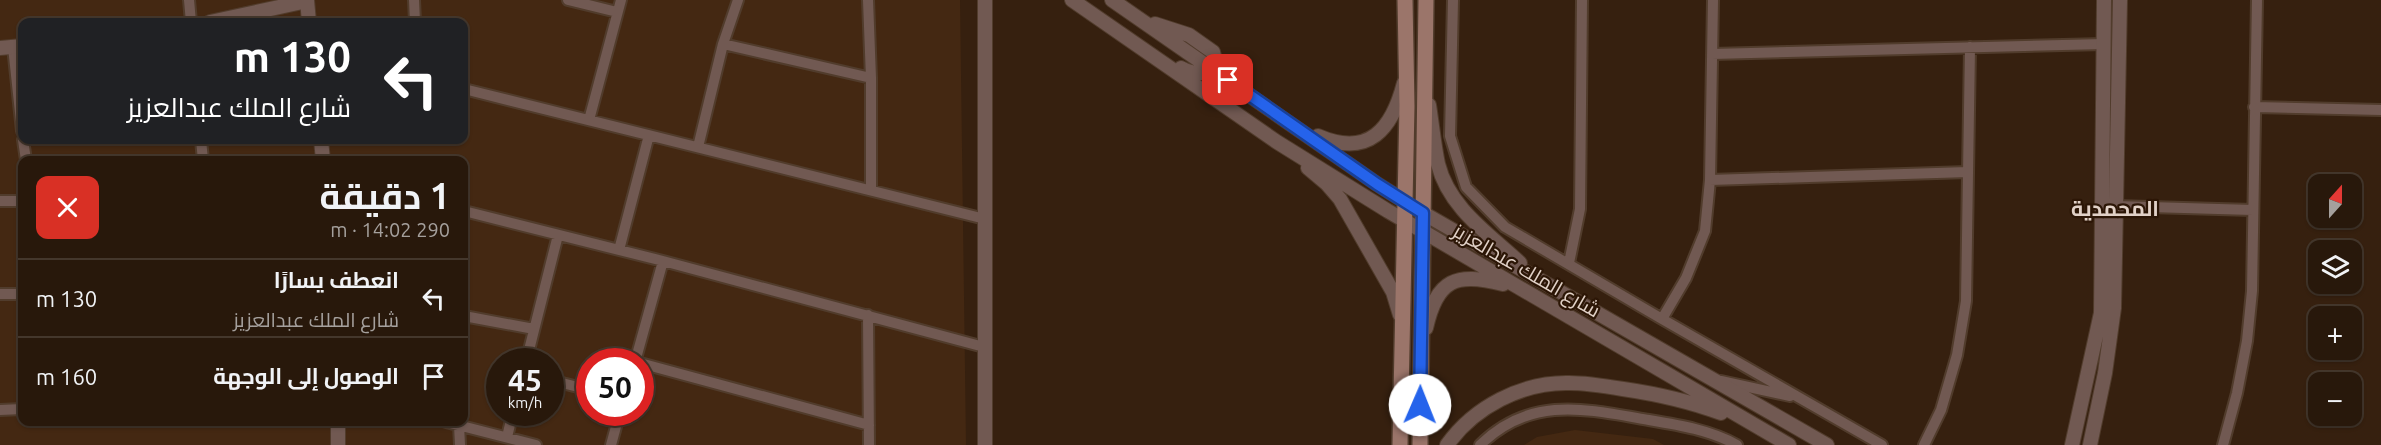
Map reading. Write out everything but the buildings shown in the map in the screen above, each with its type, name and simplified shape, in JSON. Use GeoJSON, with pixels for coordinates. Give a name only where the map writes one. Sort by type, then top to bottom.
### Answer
{"type":"FeatureCollection","features":[{"type":"Feature","properties":{"kind":"main road"},"geometry":{"type":"LineString","coordinates":[[1400,445],[1407,106],[1405,0]]}},
{"type":"Feature","properties":{"kind":"main road"},"geometry":{"type":"LineString","coordinates":[[1420,445],[1426,0]]}},
{"type":"Feature","properties":{"kind":"street"},"geometry":{"type":"LineString","coordinates":[[189,0],[191,18]]}},
{"type":"Feature","properties":{"kind":"street"},"geometry":{"type":"LineString","coordinates":[[414,0],[415,18]]}},
{"type":"Feature","properties":{"kind":"street"},"geometry":{"type":"LineString","coordinates":[[568,0],[618,12]]}},
{"type":"Feature","properties":{"kind":"street"},"geometry":{"type":"LineString","coordinates":[[589,120],[621,0]]}},
{"type":"Feature","properties":{"kind":"street"},"geometry":{"type":"LineString","coordinates":[[698,147],[723,44],[738,0]]}},
{"type":"Feature","properties":{"kind":"street"},"geometry":{"type":"LineString","coordinates":[[868,0],[871,190]]}},
{"type":"Feature","properties":{"kind":"street"},"geometry":{"type":"LineString","coordinates":[[985,0],[985,445]]}},
{"type":"Feature","properties":{"kind":"street"},"geometry":{"type":"LineString","coordinates":[[1073,0],[1114,20],[1189,72],[1200,74],[1211,69]]}},
{"type":"Feature","properties":{"kind":"street","name":"شارع الملك عبدالعزيز"},"geometry":{"type":"LineString","coordinates":[[1073,0],[1277,142],[1422,232],[1789,445]]}},
{"type":"Feature","properties":{"kind":"street","name":"شارع الملك عبدالعزيز"},"geometry":{"type":"LineString","coordinates":[[1112,0],[1423,213],[1827,445]]}},
{"type":"Feature","properties":{"kind":"street"},"geometry":{"type":"LineString","coordinates":[[1453,0],[1450,136],[1466,188],[1505,226],[1662,320],[1882,445]]}},
{"type":"Feature","properties":{"kind":"street"},"geometry":{"type":"LineString","coordinates":[[1569,263],[1580,210],[1582,0]]}},
{"type":"Feature","properties":{"kind":"street"},"geometry":{"type":"LineString","coordinates":[[1662,320],[1686,278],[1705,231],[1710,180],[1713,0]]}},
{"type":"Feature","properties":{"kind":"street"},"geometry":{"type":"LineString","coordinates":[[2072,445],[2102,313],[2104,0]]}},
{"type":"Feature","properties":{"kind":"street"},"geometry":{"type":"LineString","coordinates":[[2090,445],[2105,373],[2114,308],[2120,0]]}},
{"type":"Feature","properties":{"kind":"street"},"geometry":{"type":"LineString","coordinates":[[2223,445],[2237,393],[2247,341],[2252,291],[2257,0]]}},
{"type":"Feature","properties":{"kind":"street"},"geometry":{"type":"LineString","coordinates":[[228,18],[307,1],[309,18]]}},
{"type":"Feature","properties":{"kind":"street"},"geometry":{"type":"LineString","coordinates":[[723,44],[871,78]]}},
{"type":"Feature","properties":{"kind":"street"},"geometry":{"type":"LineString","coordinates":[[1712,54],[2104,44]]}},
{"type":"Feature","properties":{"kind":"street"},"geometry":{"type":"LineString","coordinates":[[12,47],[18,97]]}},
{"type":"Feature","properties":{"kind":"street"},"geometry":{"type":"LineString","coordinates":[[1924,445],[1941,410],[1957,355],[1966,301],[1970,47]]}},
{"type":"Feature","properties":{"kind":"street"},"geometry":{"type":"LineString","coordinates":[[1425,75],[1439,165],[1451,195],[1470,219],[1534,277]]}},
{"type":"Feature","properties":{"kind":"street"},"geometry":{"type":"LineString","coordinates":[[1296,127],[1336,143],[1358,143],[1368,140],[1379,134],[1392,117],[1398,106],[1405,78]]}},
{"type":"Feature","properties":{"kind":"street"},"geometry":{"type":"LineString","coordinates":[[468,90],[985,219]]}},
{"type":"Feature","properties":{"kind":"street"},"geometry":{"type":"LineString","coordinates":[[2254,107],[2381,110]]}},
{"type":"Feature","properties":{"kind":"street"},"geometry":{"type":"LineString","coordinates":[[619,250],[649,135]]}},
{"type":"Feature","properties":{"kind":"street"},"geometry":{"type":"LineString","coordinates":[[1277,142],[1327,184],[1340,199],[1393,292],[1401,322]]}},
{"type":"Feature","properties":{"kind":"street"},"geometry":{"type":"LineString","coordinates":[[1710,180],[1968,172]]}},
{"type":"Feature","properties":{"kind":"street"},"geometry":{"type":"LineString","coordinates":[[0,201],[18,201]]}},
{"type":"Feature","properties":{"kind":"street"},"geometry":{"type":"LineString","coordinates":[[2115,206],[2253,210]]}},
{"type":"Feature","properties":{"kind":"street"},"geometry":{"type":"LineString","coordinates":[[468,212],[663,261],[984,347]]}},
{"type":"Feature","properties":{"kind":"street"},"geometry":{"type":"LineString","coordinates":[[529,348],[558,235]]}},
{"type":"Feature","properties":{"kind":"street"},"geometry":{"type":"LineString","coordinates":[[639,348],[663,261]]}},
{"type":"Feature","properties":{"kind":"street"},"geometry":{"type":"LineString","coordinates":[[1422,344],[1431,306],[1440,292],[1453,282],[1469,277],[1517,287]]}},
{"type":"Feature","properties":{"kind":"street"},"geometry":{"type":"LineString","coordinates":[[0,294],[18,294]]}},
{"type":"Feature","properties":{"kind":"street"},"geometry":{"type":"LineString","coordinates":[[868,315],[869,445]]}},
{"type":"Feature","properties":{"kind":"street"},"geometry":{"type":"LineString","coordinates":[[468,317],[534,329]]}},
{"type":"Feature","properties":{"kind":"street"},"geometry":{"type":"LineString","coordinates":[[654,367],[869,425]]}},
{"type":"Feature","properties":{"kind":"street"},"geometry":{"type":"LineString","coordinates":[[1712,379],[1802,398]]}},
{"type":"Feature","properties":{"kind":"street"},"geometry":{"type":"LineString","coordinates":[[1447,445],[1471,419],[1495,402],[1522,390],[1567,382],[1658,394],[1700,405],[1758,427]]}},
{"type":"Feature","properties":{"kind":"street"},"geometry":{"type":"LineString","coordinates":[[1480,445],[1512,422],[1529,414],[1561,408],[1583,408],[1686,426],[1710,433],[1737,445]]}},
{"type":"Feature","properties":{"kind":"street"},"geometry":{"type":"LineString","coordinates":[[0,410],[18,409]]}},
{"type":"Feature","properties":{"kind":"street"},"geometry":{"type":"LineString","coordinates":[[338,426],[338,445]]}},
{"type":"Feature","properties":{"kind":"street"},"geometry":{"type":"LineString","coordinates":[[459,426],[460,445]]}},
{"type":"Feature","properties":{"kind":"street"},"geometry":{"type":"LineString","coordinates":[[463,426],[536,445]]}},
{"type":"Feature","properties":{"kind":"street"},"geometry":{"type":"LineString","coordinates":[[507,437],[510,426]]}},
{"type":"Feature","properties":{"kind":"street"},"geometry":{"type":"LineString","coordinates":[[611,445],[616,426]]}},
{"type":"Feature","properties":{"kind":"shaded area"},"geometry":{"type":"Polygon","coordinates":[[[0,0],[960,0],[966,445],[0,445],[0,0]]]}},
{"type":"Feature","properties":{"kind":"shaded area"},"geometry":{"type":"Polygon","coordinates":[[[1575,430],[1653,439],[1664,445],[1524,445],[1537,437],[1575,430]]]}},
{"type":"Feature","properties":{"kind":"district","name":"المحمدية"},"geometry":{"type":"Point","coordinates":[2115,208]}},
{"type":"Feature","properties":{"kind":"route"},"geometry":{"type":"LineString","coordinates":[[1228,80],[1377,184],[1423,213],[1420,405]]}}]}
